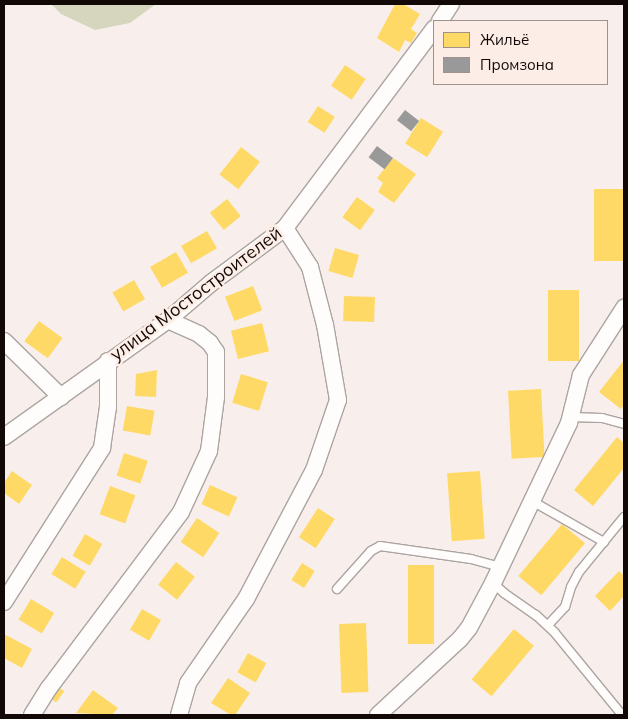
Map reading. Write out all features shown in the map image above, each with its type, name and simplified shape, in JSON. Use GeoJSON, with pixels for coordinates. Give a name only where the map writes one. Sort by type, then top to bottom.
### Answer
{"type":"FeatureCollection","features":[{"type":"Feature","properties":{"kind":"street"},"geometry":{"type":"LineString","coordinates":[[441,20],[452,4]]}},
{"type":"Feature","properties":{"kind":"street","name":"улица Мостостроителей"},"geometry":{"type":"LineString","coordinates":[[4,437],[168,320],[211,283],[285,228],[433,30]]}},
{"type":"Feature","properties":{"kind":"street"},"geometry":{"type":"LineString","coordinates":[[179,715],[188,683],[246,599],[314,470],[338,400],[325,325],[310,267],[285,228]]}},
{"type":"Feature","properties":{"kind":"street"},"geometry":{"type":"LineString","coordinates":[[378,715],[464,635],[501,567],[570,417],[581,374],[624,308]]}},
{"type":"Feature","properties":{"kind":"street"},"geometry":{"type":"LineString","coordinates":[[32,715],[48,688],[181,512],[209,451],[216,397],[216,352],[210,343],[199,334],[168,320]]}},
{"type":"Feature","properties":{"kind":"street"},"geometry":{"type":"LineString","coordinates":[[4,340],[61,397]]}},
{"type":"Feature","properties":{"kind":"street"},"geometry":{"type":"LineString","coordinates":[[4,602],[102,448],[108,407],[108,361]]}},
{"type":"Feature","properties":{"kind":"lane"},"geometry":{"type":"LineString","coordinates":[[570,417],[602,418],[624,424]]}},
{"type":"Feature","properties":{"kind":"lane"},"geometry":{"type":"LineString","coordinates":[[532,501],[604,542]]}},
{"type":"Feature","properties":{"kind":"lane"},"geometry":{"type":"LineString","coordinates":[[548,625],[561,612],[574,580],[624,517]]}},
{"type":"Feature","properties":{"kind":"lane"},"geometry":{"type":"LineString","coordinates":[[336,590],[371,551],[380,546],[471,559],[501,567]]}},
{"type":"Feature","properties":{"kind":"lane"},"geometry":{"type":"LineString","coordinates":[[493,583],[548,625],[622,715]]}},
{"type":"Feature","properties":{"kind":"green space"},"geometry":{"type":"Polygon","coordinates":[[[51,4],[156,4],[130,23],[95,30],[61,14],[51,4]]]}},
{"type":"Feature","properties":{"kind":"building: Жильё"},"geometry":{"type":"Polygon","coordinates":[[[395,4],[403,4],[420,14],[411,29],[417,33],[411,43],[405,40],[399,52],[377,38],[395,4]]]}},
{"type":"Feature","properties":{"kind":"building: Жильё"},"geometry":{"type":"Polygon","coordinates":[[[345,65],[366,79],[352,100],[331,86],[345,65]]]}},
{"type":"Feature","properties":{"kind":"building: Жильё"},"geometry":{"type":"Polygon","coordinates":[[[318,106],[335,117],[324,133],[308,122],[318,106]]]}},
{"type":"Feature","properties":{"kind":"building: Жильё"},"geometry":{"type":"Polygon","coordinates":[[[421,118],[443,132],[427,157],[405,143],[421,118]]]}},
{"type":"Feature","properties":{"kind":"building: Жильё"},"geometry":{"type":"Polygon","coordinates":[[[241,147],[260,162],[238,189],[219,175],[241,147]]]}},
{"type":"Feature","properties":{"kind":"building: Жильё"},"geometry":{"type":"Polygon","coordinates":[[[393,158],[416,174],[394,203],[378,192],[383,183],[377,178],[393,158]]]}},
{"type":"Feature","properties":{"kind":"building: Жильё"},"geometry":{"type":"Polygon","coordinates":[[[594,189],[624,189],[624,261],[594,261],[594,189]]]}},
{"type":"Feature","properties":{"kind":"building: Жильё"},"geometry":{"type":"Polygon","coordinates":[[[357,197],[375,210],[360,230],[342,217],[357,197]]]}},
{"type":"Feature","properties":{"kind":"building: Жильё"},"geometry":{"type":"Polygon","coordinates":[[[227,199],[241,216],[224,230],[210,213],[227,199]]]}},
{"type":"Feature","properties":{"kind":"building: Жильё"},"geometry":{"type":"Polygon","coordinates":[[[207,231],[217,248],[191,263],[181,246],[207,231]]]}},
{"type":"Feature","properties":{"kind":"building: Жильё"},"geometry":{"type":"Polygon","coordinates":[[[335,248],[359,255],[352,278],[328,271],[335,248]]]}},
{"type":"Feature","properties":{"kind":"building: Жильё"},"geometry":{"type":"Polygon","coordinates":[[[176,252],[188,273],[162,288],[150,267],[176,252]]]}},
{"type":"Feature","properties":{"kind":"building: Жильё"},"geometry":{"type":"Polygon","coordinates":[[[134,280],[145,299],[123,312],[112,292],[134,280]]]}},
{"type":"Feature","properties":{"kind":"building: Жильё"},"geometry":{"type":"Polygon","coordinates":[[[253,286],[262,310],[234,321],[225,297],[253,286]]]}},
{"type":"Feature","properties":{"kind":"building: Жильё"},"geometry":{"type":"Polygon","coordinates":[[[548,290],[579,290],[579,361],[548,361],[548,290]]]}},
{"type":"Feature","properties":{"kind":"building: Жильё"},"geometry":{"type":"Polygon","coordinates":[[[344,296],[375,297],[374,322],[343,321],[344,296]]]}},
{"type":"Feature","properties":{"kind":"building: Жильё"},"geometry":{"type":"Polygon","coordinates":[[[39,321],[62,338],[48,358],[24,341],[39,321]]]}},
{"type":"Feature","properties":{"kind":"building: Жильё"},"geometry":{"type":"Polygon","coordinates":[[[262,323],[269,351],[238,359],[231,331],[262,323]]]}},
{"type":"Feature","properties":{"kind":"building: Жильё"},"geometry":{"type":"Polygon","coordinates":[[[624,360],[624,405],[621,409],[599,392],[624,360]]]}},
{"type":"Feature","properties":{"kind":"building: Жильё"},"geometry":{"type":"Polygon","coordinates":[[[157,370],[156,397],[135,396],[136,374],[157,370]]]}},
{"type":"Feature","properties":{"kind":"building: Жильё"},"geometry":{"type":"Polygon","coordinates":[[[241,374],[268,382],[259,411],[232,403],[241,374]]]}},
{"type":"Feature","properties":{"kind":"building: Жильё"},"geometry":{"type":"Polygon","coordinates":[[[541,389],[545,457],[512,459],[508,391],[541,389]]]}},
{"type":"Feature","properties":{"kind":"building: Жильё"},"geometry":{"type":"Polygon","coordinates":[[[127,406],[155,411],[150,435],[123,431],[127,406]]]}},
{"type":"Feature","properties":{"kind":"building: Жильё"},"geometry":{"type":"Polygon","coordinates":[[[617,437],[624,443],[624,468],[593,506],[574,490],[617,437]]]}},
{"type":"Feature","properties":{"kind":"building: Жильё"},"geometry":{"type":"Polygon","coordinates":[[[124,453],[148,461],[140,484],[117,476],[124,453]]]}},
{"type":"Feature","properties":{"kind":"building: Жильё"},"geometry":{"type":"Polygon","coordinates":[[[12,471],[32,485],[19,504],[4,493],[4,483],[12,471]]]}},
{"type":"Feature","properties":{"kind":"building: Жильё"},"geometry":{"type":"Polygon","coordinates":[[[480,471],[485,539],[452,541],[447,473],[480,471]]]}},
{"type":"Feature","properties":{"kind":"building: Жильё"},"geometry":{"type":"Polygon","coordinates":[[[210,485],[237,497],[229,516],[201,504],[210,485]]]}},
{"type":"Feature","properties":{"kind":"building: Жильё"},"geometry":{"type":"Polygon","coordinates":[[[110,486],[135,495],[125,523],[100,514],[110,486]]]}},
{"type":"Feature","properties":{"kind":"building: Жильё"},"geometry":{"type":"Polygon","coordinates":[[[318,508],[335,519],[316,548],[299,537],[318,508]]]}},
{"type":"Feature","properties":{"kind":"building: Жильё"},"geometry":{"type":"Polygon","coordinates":[[[197,518],[219,533],[203,557],[181,542],[197,518]]]}},
{"type":"Feature","properties":{"kind":"building: Жильё"},"geometry":{"type":"Polygon","coordinates":[[[562,524],[585,543],[541,595],[518,576],[562,524]]]}},
{"type":"Feature","properties":{"kind":"building: Жильё"},"geometry":{"type":"Polygon","coordinates":[[[85,534],[102,544],[90,566],[72,556],[85,534]]]}},
{"type":"Feature","properties":{"kind":"building: Жильё"},"geometry":{"type":"Polygon","coordinates":[[[62,557],[86,572],[75,589],[51,574],[62,557]]]}},
{"type":"Feature","properties":{"kind":"building: Жильё"},"geometry":{"type":"Polygon","coordinates":[[[176,562],[195,577],[177,600],[158,585],[176,562]]]}},
{"type":"Feature","properties":{"kind":"building: Жильё"},"geometry":{"type":"Polygon","coordinates":[[[302,563],[315,571],[304,588],[291,580],[302,563]]]}},
{"type":"Feature","properties":{"kind":"building: Жильё"},"geometry":{"type":"Polygon","coordinates":[[[408,565],[434,565],[434,644],[408,644],[408,565]]]}},
{"type":"Feature","properties":{"kind":"building: Жильё"},"geometry":{"type":"Polygon","coordinates":[[[619,571],[624,576],[624,596],[610,611],[595,596],[619,571]]]}},
{"type":"Feature","properties":{"kind":"building: Жильё"},"geometry":{"type":"Polygon","coordinates":[[[31,599],[54,613],[42,633],[19,620],[31,599]]]}},
{"type":"Feature","properties":{"kind":"building: Жильё"},"geometry":{"type":"Polygon","coordinates":[[[142,609],[161,620],[149,641],[130,630],[142,609]]]}},
{"type":"Feature","properties":{"kind":"building: Жильё"},"geometry":{"type":"Polygon","coordinates":[[[366,623],[368,692],[341,693],[339,624],[366,623]]]}},
{"type":"Feature","properties":{"kind":"building: Жильё"},"geometry":{"type":"Polygon","coordinates":[[[514,629],[534,646],[491,696],[472,680],[514,629]]]}},
{"type":"Feature","properties":{"kind":"building: Жильё"},"geometry":{"type":"Polygon","coordinates":[[[4,634],[32,649],[22,668],[4,658],[4,634]]]}},
{"type":"Feature","properties":{"kind":"building: Жильё"},"geometry":{"type":"Polygon","coordinates":[[[248,653],[266,663],[256,682],[237,672],[248,653]]]}},
{"type":"Feature","properties":{"kind":"building: Жильё"},"geometry":{"type":"Polygon","coordinates":[[[228,678],[250,693],[235,715],[231,715],[211,703],[228,678]]]}},
{"type":"Feature","properties":{"kind":"building: Жильё"},"geometry":{"type":"Polygon","coordinates":[[[57,686],[64,691],[56,703],[49,697],[57,686]]]}},
{"type":"Feature","properties":{"kind":"building: Жильё"},"geometry":{"type":"Polygon","coordinates":[[[93,690],[118,708],[112,715],[76,713],[93,690]]]}},
{"type":"Feature","properties":{"kind":"building: Промзона"},"geometry":{"type":"Polygon","coordinates":[[[405,110],[419,121],[411,131],[397,120],[405,110]]]}},
{"type":"Feature","properties":{"kind":"building: Промзона"},"geometry":{"type":"Polygon","coordinates":[[[377,146],[393,158],[385,169],[369,157],[377,146]]]}}]}
